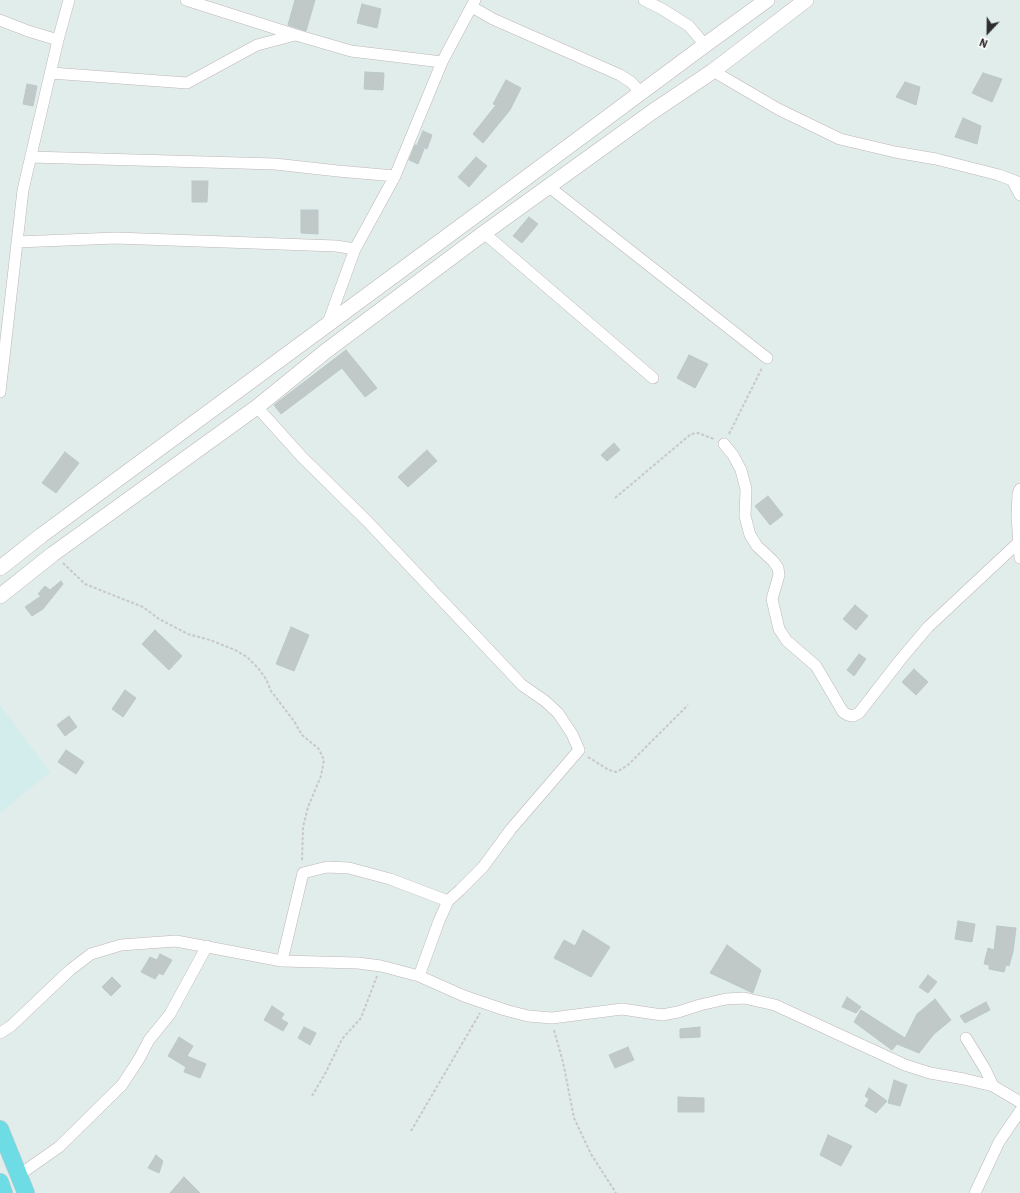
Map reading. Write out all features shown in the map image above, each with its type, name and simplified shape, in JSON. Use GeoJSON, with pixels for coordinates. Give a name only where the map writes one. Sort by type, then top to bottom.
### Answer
{"type":"FeatureCollection","features":[{"type":"Feature","properties":{"kind":"main road"},"geometry":{"type":"LineString","coordinates":[[0,1129],[26,1193]]}},
{"type":"Feature","properties":{"kind":"main road"},"geometry":{"type":"LineString","coordinates":[[0,1182],[4,1193]]}},
{"type":"Feature","properties":{"kind":"street"},"geometry":{"type":"LineString","coordinates":[[0,392],[2,342],[23,190],[58,40],[69,0]]}},
{"type":"Feature","properties":{"kind":"street"},"geometry":{"type":"LineString","coordinates":[[186,0],[351,51],[442,62]]}},
{"type":"Feature","properties":{"kind":"street"},"geometry":{"type":"LineString","coordinates":[[644,0],[662,9],[688,26],[704,45]]}},
{"type":"Feature","properties":{"kind":"street"},"geometry":{"type":"LineString","coordinates":[[0,568],[49,530],[704,45],[767,0]]}},
{"type":"Feature","properties":{"kind":"street"},"geometry":{"type":"LineString","coordinates":[[0,596],[53,554],[257,407],[326,351],[484,232],[713,71],[806,0]]}},
{"type":"Feature","properties":{"kind":"street"},"geometry":{"type":"LineString","coordinates":[[328,324],[355,249],[395,176],[442,62],[474,3],[493,19],[620,75],[631,82],[641,93]]}},
{"type":"Feature","properties":{"kind":"street"},"geometry":{"type":"LineString","coordinates":[[0,20],[28,32],[58,40]]}},
{"type":"Feature","properties":{"kind":"street"},"geometry":{"type":"LineString","coordinates":[[51,73],[187,83],[256,45],[296,35]]}},
{"type":"Feature","properties":{"kind":"street"},"geometry":{"type":"LineString","coordinates":[[713,71],[778,109],[840,139],[894,152],[936,159],[999,176],[1017,179],[1020,195]]}},
{"type":"Feature","properties":{"kind":"street"},"geometry":{"type":"LineString","coordinates":[[31,157],[275,164],[395,176]]}},
{"type":"Feature","properties":{"kind":"street"},"geometry":{"type":"LineString","coordinates":[[548,186],[767,358]]}},
{"type":"Feature","properties":{"kind":"street"},"geometry":{"type":"LineString","coordinates":[[484,232],[653,378]]}},
{"type":"Feature","properties":{"kind":"street"},"geometry":{"type":"LineString","coordinates":[[17,242],[116,238],[336,246],[355,249]]}},
{"type":"Feature","properties":{"kind":"street"},"geometry":{"type":"LineString","coordinates":[[257,407],[522,686],[545,701],[558,714],[572,734],[579,750],[511,829],[483,867],[448,901],[419,976]]}},
{"type":"Feature","properties":{"kind":"street"},"geometry":{"type":"LineString","coordinates":[[724,444],[733,455],[741,470],[746,488],[745,516],[750,535],[757,546],[773,561],[778,568],[779,575],[772,599],[779,629],[787,641],[816,666],[843,712],[848,715],[853,716],[859,713],[901,659],[928,628],[1019,542]]}},
{"type":"Feature","properties":{"kind":"street"},"geometry":{"type":"LineString","coordinates":[[1020,489],[1018,494],[1017,516],[1020,558]]}},
{"type":"Feature","properties":{"kind":"street"},"geometry":{"type":"LineString","coordinates":[[282,961],[303,873],[327,867],[350,868],[390,880],[448,901]]}},
{"type":"Feature","properties":{"kind":"street"},"geometry":{"type":"LineString","coordinates":[[0,1033],[11,1026],[70,970],[91,954],[121,945],[176,941],[207,946],[248,956],[282,961],[358,963],[382,966],[419,976],[464,996],[528,1016],[552,1018],[622,1009],[662,1015],[726,999],[744,998],[775,1005],[905,1065],[930,1073],[993,1086],[1020,1102]]}},
{"type":"Feature","properties":{"kind":"street"},"geometry":{"type":"LineString","coordinates":[[19,1175],[59,1148],[122,1085],[139,1059],[149,1040],[170,1014],[207,946]]}},
{"type":"Feature","properties":{"kind":"street"},"geometry":{"type":"LineString","coordinates":[[966,1038],[985,1069],[993,1086]]}},
{"type":"Feature","properties":{"kind":"street"},"geometry":{"type":"LineString","coordinates":[[975,1193],[998,1142],[1020,1111]]}},
{"type":"Feature","properties":{"kind":"path"},"geometry":{"type":"LineString","coordinates":[[615,498],[691,434],[698,433],[724,444],[767,358]]}},
{"type":"Feature","properties":{"kind":"path"},"geometry":{"type":"LineString","coordinates":[[53,554],[85,584],[144,607],[159,619],[188,634],[210,640],[235,650],[247,657],[258,668],[266,679],[271,692],[294,721],[302,735],[319,749],[324,760],[321,776],[308,808],[303,827],[303,873]]}},
{"type":"Feature","properties":{"kind":"path"},"geometry":{"type":"LineString","coordinates":[[579,750],[609,770],[616,772],[628,765],[688,705]]}},
{"type":"Feature","properties":{"kind":"path"},"geometry":{"type":"LineString","coordinates":[[312,1096],[326,1072],[342,1039],[361,1018],[382,966]]}},
{"type":"Feature","properties":{"kind":"path"},"geometry":{"type":"LineString","coordinates":[[411,1131],[480,1014],[484,1003]]}},
{"type":"Feature","properties":{"kind":"path"},"geometry":{"type":"LineString","coordinates":[[552,1018],[563,1062],[574,1118],[591,1154],[616,1193]]}},
{"type":"Feature","properties":{"kind":"shaded area"},"geometry":{"type":"Polygon","coordinates":[[[0,705],[50,772],[0,813],[0,705]]]}},
{"type":"Feature","properties":{"kind":"building"},"geometry":{"type":"Polygon","coordinates":[[[295,0],[315,0],[306,31],[288,25],[295,0]]]}},
{"type":"Feature","properties":{"kind":"building"},"geometry":{"type":"Polygon","coordinates":[[[362,4],[381,9],[377,28],[357,23],[362,4]]]}},
{"type":"Feature","properties":{"kind":"building"},"geometry":{"type":"Polygon","coordinates":[[[365,72],[384,73],[383,90],[364,89],[365,72]]]}},
{"type":"Feature","properties":{"kind":"building"},"geometry":{"type":"Polygon","coordinates":[[[983,73],[1002,79],[992,102],[972,93],[983,73]]]}},
{"type":"Feature","properties":{"kind":"building"},"geometry":{"type":"Polygon","coordinates":[[[506,80],[521,88],[510,110],[483,143],[473,134],[496,105],[493,104],[506,80]]]}},
{"type":"Feature","properties":{"kind":"building"},"geometry":{"type":"Polygon","coordinates":[[[905,82],[920,87],[916,105],[896,97],[905,82]]]}},
{"type":"Feature","properties":{"kind":"building"},"geometry":{"type":"Polygon","coordinates":[[[27,84],[37,86],[33,106],[23,104],[27,84]]]}},
{"type":"Feature","properties":{"kind":"building"},"geometry":{"type":"Polygon","coordinates":[[[963,118],[981,126],[977,144],[955,137],[963,118]]]}},
{"type":"Feature","properties":{"kind":"building"},"geometry":{"type":"Polygon","coordinates":[[[423,131],[432,135],[427,149],[417,145],[423,131]]]}},
{"type":"Feature","properties":{"kind":"building"},"geometry":{"type":"Polygon","coordinates":[[[415,145],[424,149],[418,164],[409,160],[415,145]]]}},
{"type":"Feature","properties":{"kind":"building"},"geometry":{"type":"Polygon","coordinates":[[[476,157],[487,166],[469,187],[458,177],[476,157]]]}},
{"type":"Feature","properties":{"kind":"building"},"geometry":{"type":"Polygon","coordinates":[[[192,181],[208,181],[207,202],[192,202],[192,181]]]}},
{"type":"Feature","properties":{"kind":"building"},"geometry":{"type":"Polygon","coordinates":[[[301,210],[318,210],[318,234],[301,233],[301,210]]]}},
{"type":"Feature","properties":{"kind":"building"},"geometry":{"type":"Polygon","coordinates":[[[529,217],[538,224],[522,243],[513,236],[529,217]]]}},
{"type":"Feature","properties":{"kind":"building"},"geometry":{"type":"Polygon","coordinates":[[[346,350],[377,388],[365,397],[342,368],[281,414],[274,405],[346,350]]]}},
{"type":"Feature","properties":{"kind":"building"},"geometry":{"type":"Polygon","coordinates":[[[689,355],[708,364],[695,388],[677,378],[689,355]]]}},
{"type":"Feature","properties":{"kind":"building"},"geometry":{"type":"Polygon","coordinates":[[[614,443],[620,450],[607,461],[601,455],[614,443]]]}},
{"type":"Feature","properties":{"kind":"building"},"geometry":{"type":"Polygon","coordinates":[[[427,450],[437,461],[408,487],[398,477],[427,450]]]}},
{"type":"Feature","properties":{"kind":"building"},"geometry":{"type":"Polygon","coordinates":[[[65,452],[79,463],[56,493],[42,483],[65,452]]]}},
{"type":"Feature","properties":{"kind":"building"},"geometry":{"type":"Polygon","coordinates":[[[768,496],[783,515],[770,525],[755,506],[768,496]]]}},
{"type":"Feature","properties":{"kind":"building"},"geometry":{"type":"Polygon","coordinates":[[[61,581],[63,584],[43,609],[32,616],[25,607],[41,596],[38,594],[45,586],[50,590],[61,581]]]}},
{"type":"Feature","properties":{"kind":"building"},"geometry":{"type":"Polygon","coordinates":[[[855,605],[868,616],[856,630],[843,619],[855,605]]]}},
{"type":"Feature","properties":{"kind":"building"},"geometry":{"type":"Polygon","coordinates":[[[291,627],[309,635],[294,671],[276,664],[291,627]]]}},
{"type":"Feature","properties":{"kind":"building"},"geometry":{"type":"Polygon","coordinates":[[[155,630],[182,656],[169,670],[142,644],[155,630]]]}},
{"type":"Feature","properties":{"kind":"building"},"geometry":{"type":"Polygon","coordinates":[[[859,654],[866,659],[854,676],[847,670],[859,654]]]}},
{"type":"Feature","properties":{"kind":"building"},"geometry":{"type":"Polygon","coordinates":[[[914,669],[928,682],[916,695],[902,682],[914,669]]]}},
{"type":"Feature","properties":{"kind":"building"},"geometry":{"type":"Polygon","coordinates":[[[125,690],[136,698],[123,717],[112,709],[125,690]]]}},
{"type":"Feature","properties":{"kind":"building"},"geometry":{"type":"Polygon","coordinates":[[[69,716],[77,727],[65,736],[57,725],[69,716]]]}},
{"type":"Feature","properties":{"kind":"building"},"geometry":{"type":"Polygon","coordinates":[[[66,750],[84,762],[76,774],[58,762],[66,750]]]}},
{"type":"Feature","properties":{"kind":"building"},"geometry":{"type":"Polygon","coordinates":[[[958,921],[975,924],[972,942],[955,939],[958,921]]]}},
{"type":"Feature","properties":{"kind":"building"},"geometry":{"type":"Polygon","coordinates":[[[997,926],[1016,928],[1013,952],[1009,966],[1006,965],[1004,972],[989,969],[989,965],[984,964],[988,948],[994,950],[997,926]]]}},
{"type":"Feature","properties":{"kind":"building"},"geometry":{"type":"Polygon","coordinates":[[[583,930],[610,947],[591,977],[554,958],[564,940],[575,946],[583,930]]]}},
{"type":"Feature","properties":{"kind":"building"},"geometry":{"type":"Polygon","coordinates":[[[727,945],[761,970],[753,993],[710,973],[727,945]]]}},
{"type":"Feature","properties":{"kind":"building"},"geometry":{"type":"Polygon","coordinates":[[[160,954],[172,960],[163,975],[159,973],[155,979],[141,972],[150,957],[157,960],[160,954]]]}},
{"type":"Feature","properties":{"kind":"building"},"geometry":{"type":"Polygon","coordinates":[[[928,975],[937,982],[928,993],[919,987],[928,975]]]}},
{"type":"Feature","properties":{"kind":"building"},"geometry":{"type":"Polygon","coordinates":[[[112,977],[121,986],[111,996],[102,987],[112,977]]]}},
{"type":"Feature","properties":{"kind":"building"},"geometry":{"type":"Polygon","coordinates":[[[847,997],[861,1007],[856,1013],[842,1007],[847,997]]]}},
{"type":"Feature","properties":{"kind":"building"},"geometry":{"type":"Polygon","coordinates":[[[935,999],[951,1020],[934,1034],[919,1053],[897,1044],[892,1050],[854,1022],[861,1010],[905,1038],[917,1014],[935,999]]]}},
{"type":"Feature","properties":{"kind":"building"},"geometry":{"type":"Polygon","coordinates":[[[986,1002],[990,1010],[965,1023],[960,1016],[986,1002]]]}},
{"type":"Feature","properties":{"kind":"building"},"geometry":{"type":"Polygon","coordinates":[[[272,1006],[284,1014],[281,1019],[288,1023],[283,1031],[264,1020],[272,1006]]]}},
{"type":"Feature","properties":{"kind":"building"},"geometry":{"type":"Polygon","coordinates":[[[304,1027],[316,1033],[310,1045],[298,1038],[304,1027]]]}},
{"type":"Feature","properties":{"kind":"building"},"geometry":{"type":"Polygon","coordinates":[[[700,1027],[700,1037],[680,1038],[680,1029],[700,1027]]]}},
{"type":"Feature","properties":{"kind":"building"},"geometry":{"type":"Polygon","coordinates":[[[179,1037],[193,1046],[187,1056],[206,1064],[200,1078],[184,1072],[186,1067],[168,1056],[179,1037]]]}},
{"type":"Feature","properties":{"kind":"building"},"geometry":{"type":"Polygon","coordinates":[[[628,1047],[634,1060],[615,1068],[609,1055],[628,1047]]]}},
{"type":"Feature","properties":{"kind":"building"},"geometry":{"type":"Polygon","coordinates":[[[894,1080],[907,1085],[900,1106],[888,1103],[894,1080]]]}},
{"type":"Feature","properties":{"kind":"building"},"geometry":{"type":"Polygon","coordinates":[[[869,1088],[887,1101],[876,1113],[865,1106],[869,1099],[865,1096],[869,1088]]]}},
{"type":"Feature","properties":{"kind":"building"},"geometry":{"type":"Polygon","coordinates":[[[678,1097],[704,1098],[704,1112],[678,1112],[678,1097]]]}},
{"type":"Feature","properties":{"kind":"building"},"geometry":{"type":"Polygon","coordinates":[[[828,1135],[852,1146],[841,1166],[820,1155],[828,1135]]]}},
{"type":"Feature","properties":{"kind":"building"},"geometry":{"type":"Polygon","coordinates":[[[156,1155],[163,1161],[159,1173],[148,1168],[156,1155]]]}},
{"type":"Feature","properties":{"kind":"building"},"geometry":{"type":"Polygon","coordinates":[[[184,1177],[200,1193],[170,1193],[184,1177]]]}}]}
